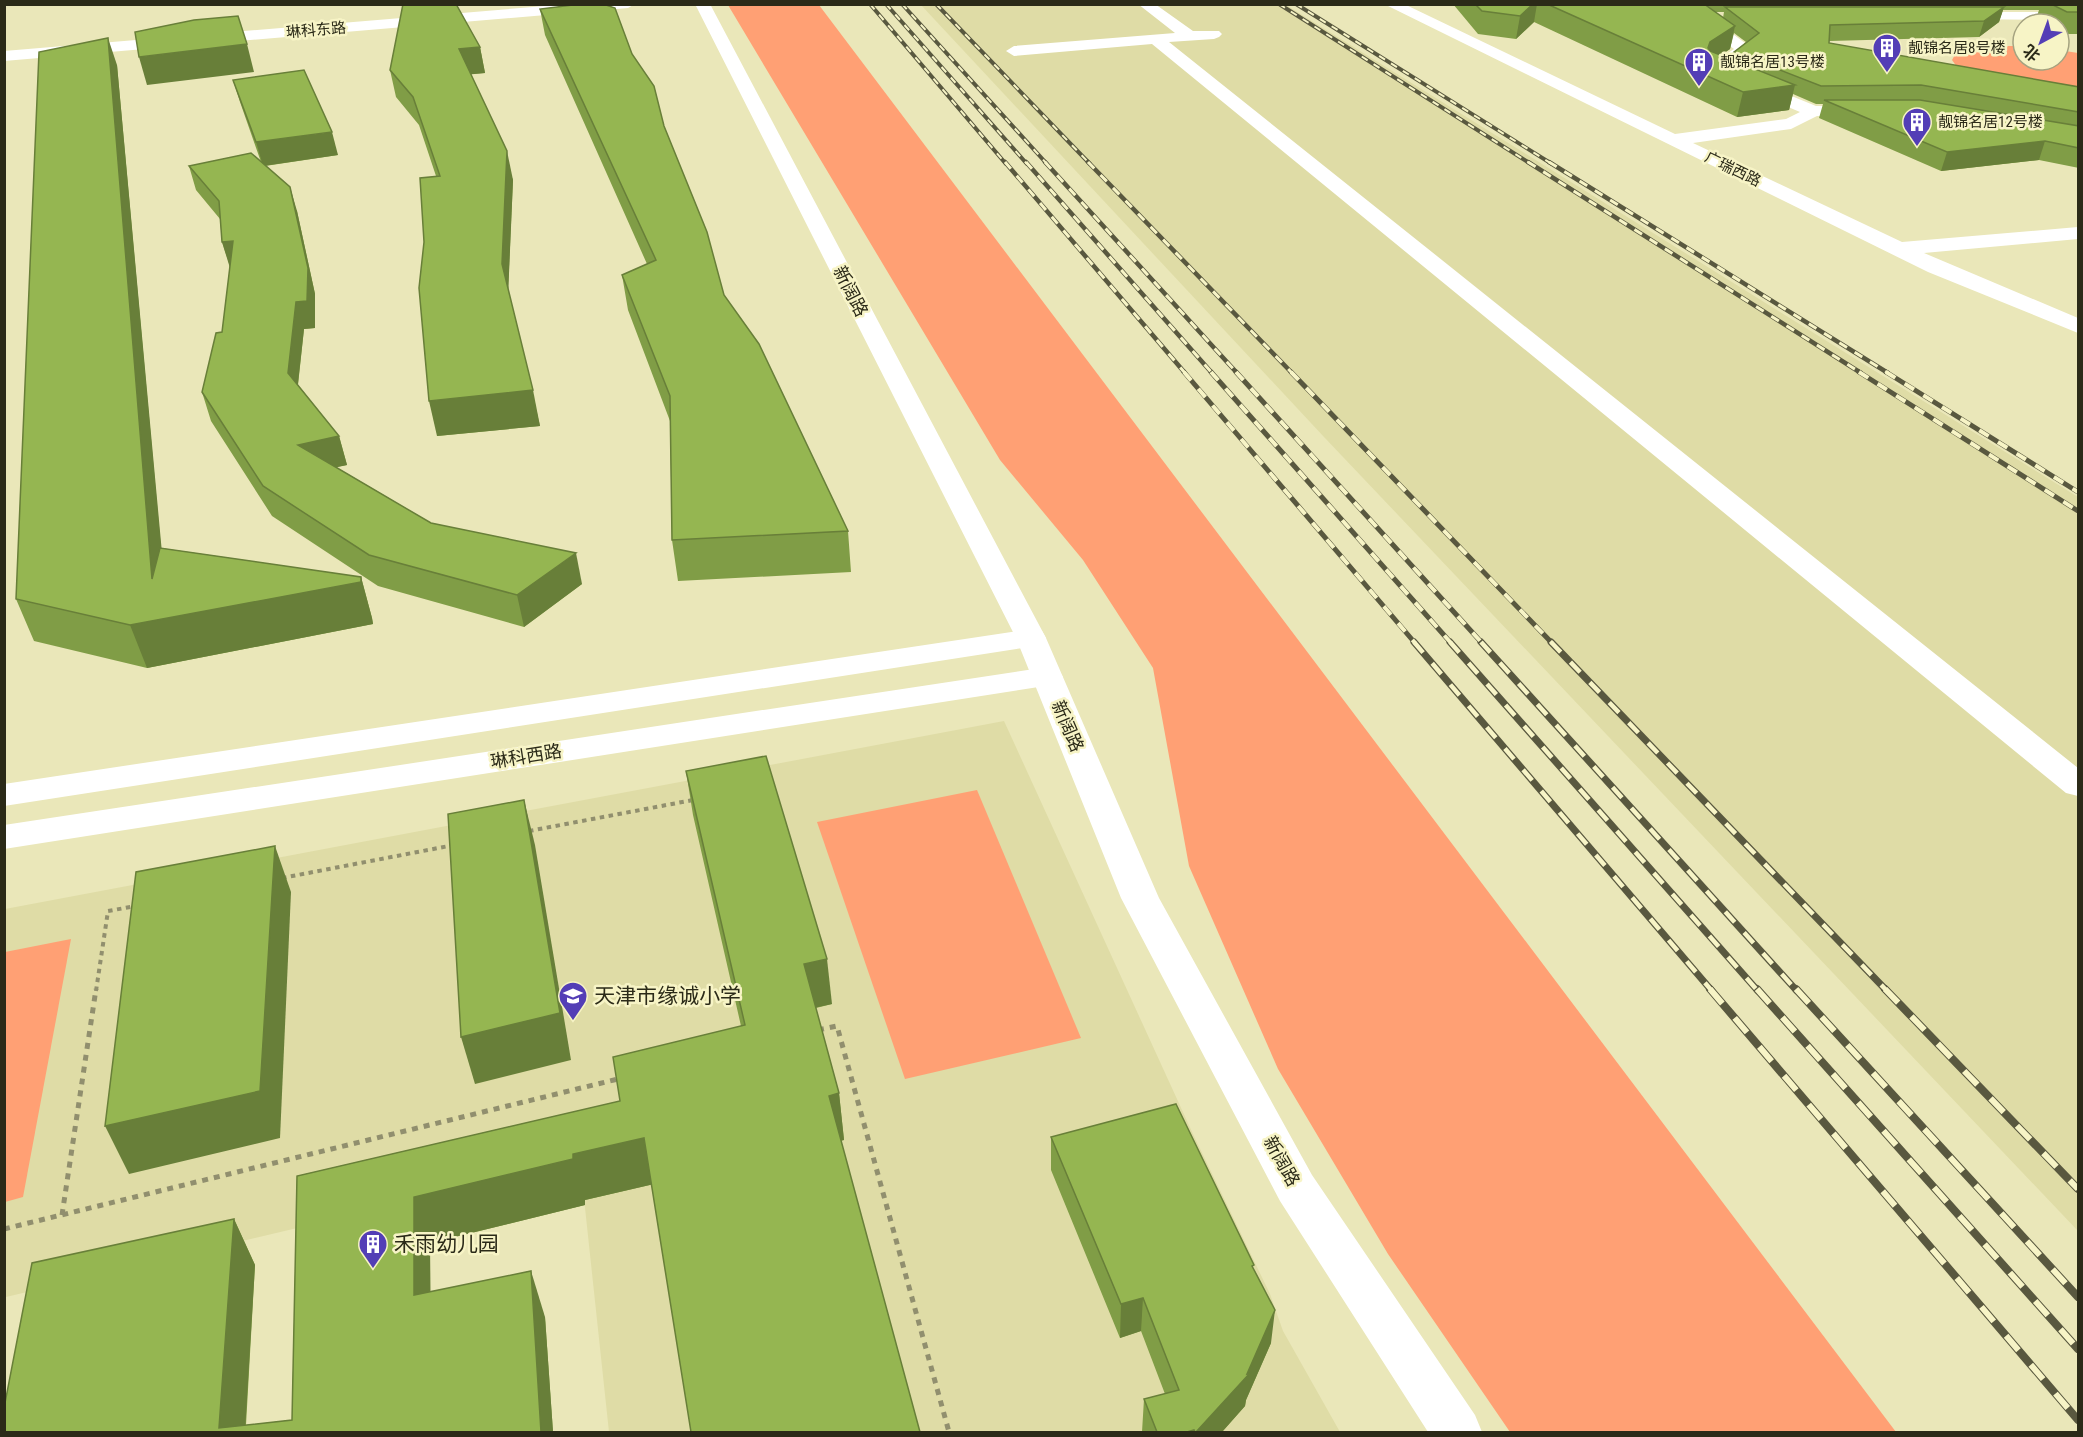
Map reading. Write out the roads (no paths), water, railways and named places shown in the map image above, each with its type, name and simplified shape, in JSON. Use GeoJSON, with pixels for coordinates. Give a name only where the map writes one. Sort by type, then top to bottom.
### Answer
{"type":"FeatureCollection","features":[{"type":"Feature","properties":{"kind":"street","name":"琳科东路"},"geometry":{"type":"LineString","coordinates":[[4,48],[536,4]]}},
{"type":"Feature","properties":{"kind":"street","name":"琳科东路"},"geometry":{"type":"LineString","coordinates":[[4,56],[628,4]]}},
{"type":"Feature","properties":{"kind":"street","name":"新阔路"},"geometry":{"type":"LineString","coordinates":[[702,4],[1031,638],[1140,898],[1296,1188],[1457,1432]]}},
{"type":"Feature","properties":{"kind":"street"},"geometry":{"type":"LineString","coordinates":[[1145,4],[1190,36]]}},
{"type":"Feature","properties":{"kind":"street","name":"广瑞西路"},"geometry":{"type":"LineString","coordinates":[[1391,4],[1897,249],[2079,326]]}},
{"type":"Feature","properties":{"kind":"street"},"geometry":{"type":"LineString","coordinates":[[1947,16],[2079,16]]}},
{"type":"Feature","properties":{"kind":"street"},"geometry":{"type":"LineString","coordinates":[[1721,17],[1698,17],[1745,49],[1713,70],[1814,111],[1882,111]]}},
{"type":"Feature","properties":{"kind":"street"},"geometry":{"type":"LineString","coordinates":[[1014,51],[1214,34]]}},
{"type":"Feature","properties":{"kind":"street"},"geometry":{"type":"LineString","coordinates":[[1155,39],[2079,785]]}},
{"type":"Feature","properties":{"kind":"street"},"geometry":{"type":"LineString","coordinates":[[1672,140],[1791,124],[1814,111]]}},
{"type":"Feature","properties":{"kind":"street"},"geometry":{"type":"LineString","coordinates":[[1897,249],[2078,232]]}},
{"type":"Feature","properties":{"kind":"street"},"geometry":{"type":"LineString","coordinates":[[4,795],[1031,638]]}},
{"type":"Feature","properties":{"kind":"street","name":"琳科西路"},"geometry":{"type":"LineString","coordinates":[[4,837],[1047,676]]}},
{"type":"Feature","properties":{"kind":"railway"},"geometry":{"type":"LineString","coordinates":[[870,4],[1006,164]]}},
{"type":"Feature","properties":{"kind":"railway"},"geometry":{"type":"LineString","coordinates":[[886,4],[1027,164]]}},
{"type":"Feature","properties":{"kind":"railway"},"geometry":{"type":"LineString","coordinates":[[902,4],[1047,164]]}},
{"type":"Feature","properties":{"kind":"railway"},"geometry":{"type":"LineString","coordinates":[[936,4],[1090,164]]}},
{"type":"Feature","properties":{"kind":"railway"},"geometry":{"type":"LineString","coordinates":[[1279,4],[1531,164]]}},
{"type":"Feature","properties":{"kind":"railway"},"geometry":{"type":"LineString","coordinates":[[1296,4],[1552,164]]}},
{"type":"Feature","properties":{"kind":"railway"},"geometry":{"type":"LineString","coordinates":[[1005,162],[1185,373]]}},
{"type":"Feature","properties":{"kind":"railway"},"geometry":{"type":"LineString","coordinates":[[1026,162],[1212,373]]}},
{"type":"Feature","properties":{"kind":"railway"},"geometry":{"type":"LineString","coordinates":[[1045,162],[1237,373]]}},
{"type":"Feature","properties":{"kind":"railway"},"geometry":{"type":"LineString","coordinates":[[1088,162],[1292,373]]}},
{"type":"Feature","properties":{"kind":"railway"},"geometry":{"type":"LineString","coordinates":[[1528,162],[1861,373]]}},
{"type":"Feature","properties":{"kind":"railway"},"geometry":{"type":"LineString","coordinates":[[1549,162],[1888,373]]}},
{"type":"Feature","properties":{"kind":"railway"},"geometry":{"type":"LineString","coordinates":[[1184,372],[1415,643]]}},
{"type":"Feature","properties":{"kind":"railway"},"geometry":{"type":"LineString","coordinates":[[1211,372],[1451,643]]}},
{"type":"Feature","properties":{"kind":"railway"},"geometry":{"type":"LineString","coordinates":[[1236,372],[1482,643]]}},
{"type":"Feature","properties":{"kind":"railway"},"geometry":{"type":"LineString","coordinates":[[1291,372],[1552,643]]}},
{"type":"Feature","properties":{"kind":"railway"},"geometry":{"type":"LineString","coordinates":[[1859,372],[2078,511]]}},
{"type":"Feature","properties":{"kind":"railway"},"geometry":{"type":"LineString","coordinates":[[1886,372],[2078,492]]}},
{"type":"Feature","properties":{"kind":"railway"},"geometry":{"type":"LineString","coordinates":[[1414,642],[1712,991]]}},
{"type":"Feature","properties":{"kind":"railway"},"geometry":{"type":"LineString","coordinates":[[1450,642],[1758,991]]}},
{"type":"Feature","properties":{"kind":"railway"},"geometry":{"type":"LineString","coordinates":[[1481,642],[1797,991]]}},
{"type":"Feature","properties":{"kind":"railway"},"geometry":{"type":"LineString","coordinates":[[1551,642],[1887,991]]}},
{"type":"Feature","properties":{"kind":"railway"},"geometry":{"type":"LineString","coordinates":[[1710,989],[2078,1420]]}},
{"type":"Feature","properties":{"kind":"railway"},"geometry":{"type":"LineString","coordinates":[[1757,989],[2078,1349]]}},
{"type":"Feature","properties":{"kind":"railway"},"geometry":{"type":"LineString","coordinates":[[1796,989],[2078,1297]]}},
{"type":"Feature","properties":{"kind":"railway"},"geometry":{"type":"LineString","coordinates":[[1885,989],[2078,1189]]}},
{"type":"Feature","properties":{"kind":"place","name":"靓锦名居8号楼"},"geometry":{"type":"Point","coordinates":[1887,74]}},
{"type":"Feature","properties":{"kind":"place","name":"靓锦名居13号楼"},"geometry":{"type":"Point","coordinates":[1699,88]}},
{"type":"Feature","properties":{"kind":"place","name":"靓锦名居12号楼"},"geometry":{"type":"Point","coordinates":[1917,148]}},
{"type":"Feature","properties":{"kind":"place","name":"天津市缘诚小学"},"geometry":{"type":"Point","coordinates":[573,1022]}},
{"type":"Feature","properties":{"kind":"place","name":"禾雨幼儿园"},"geometry":{"type":"Point","coordinates":[373,1270]}}]}
